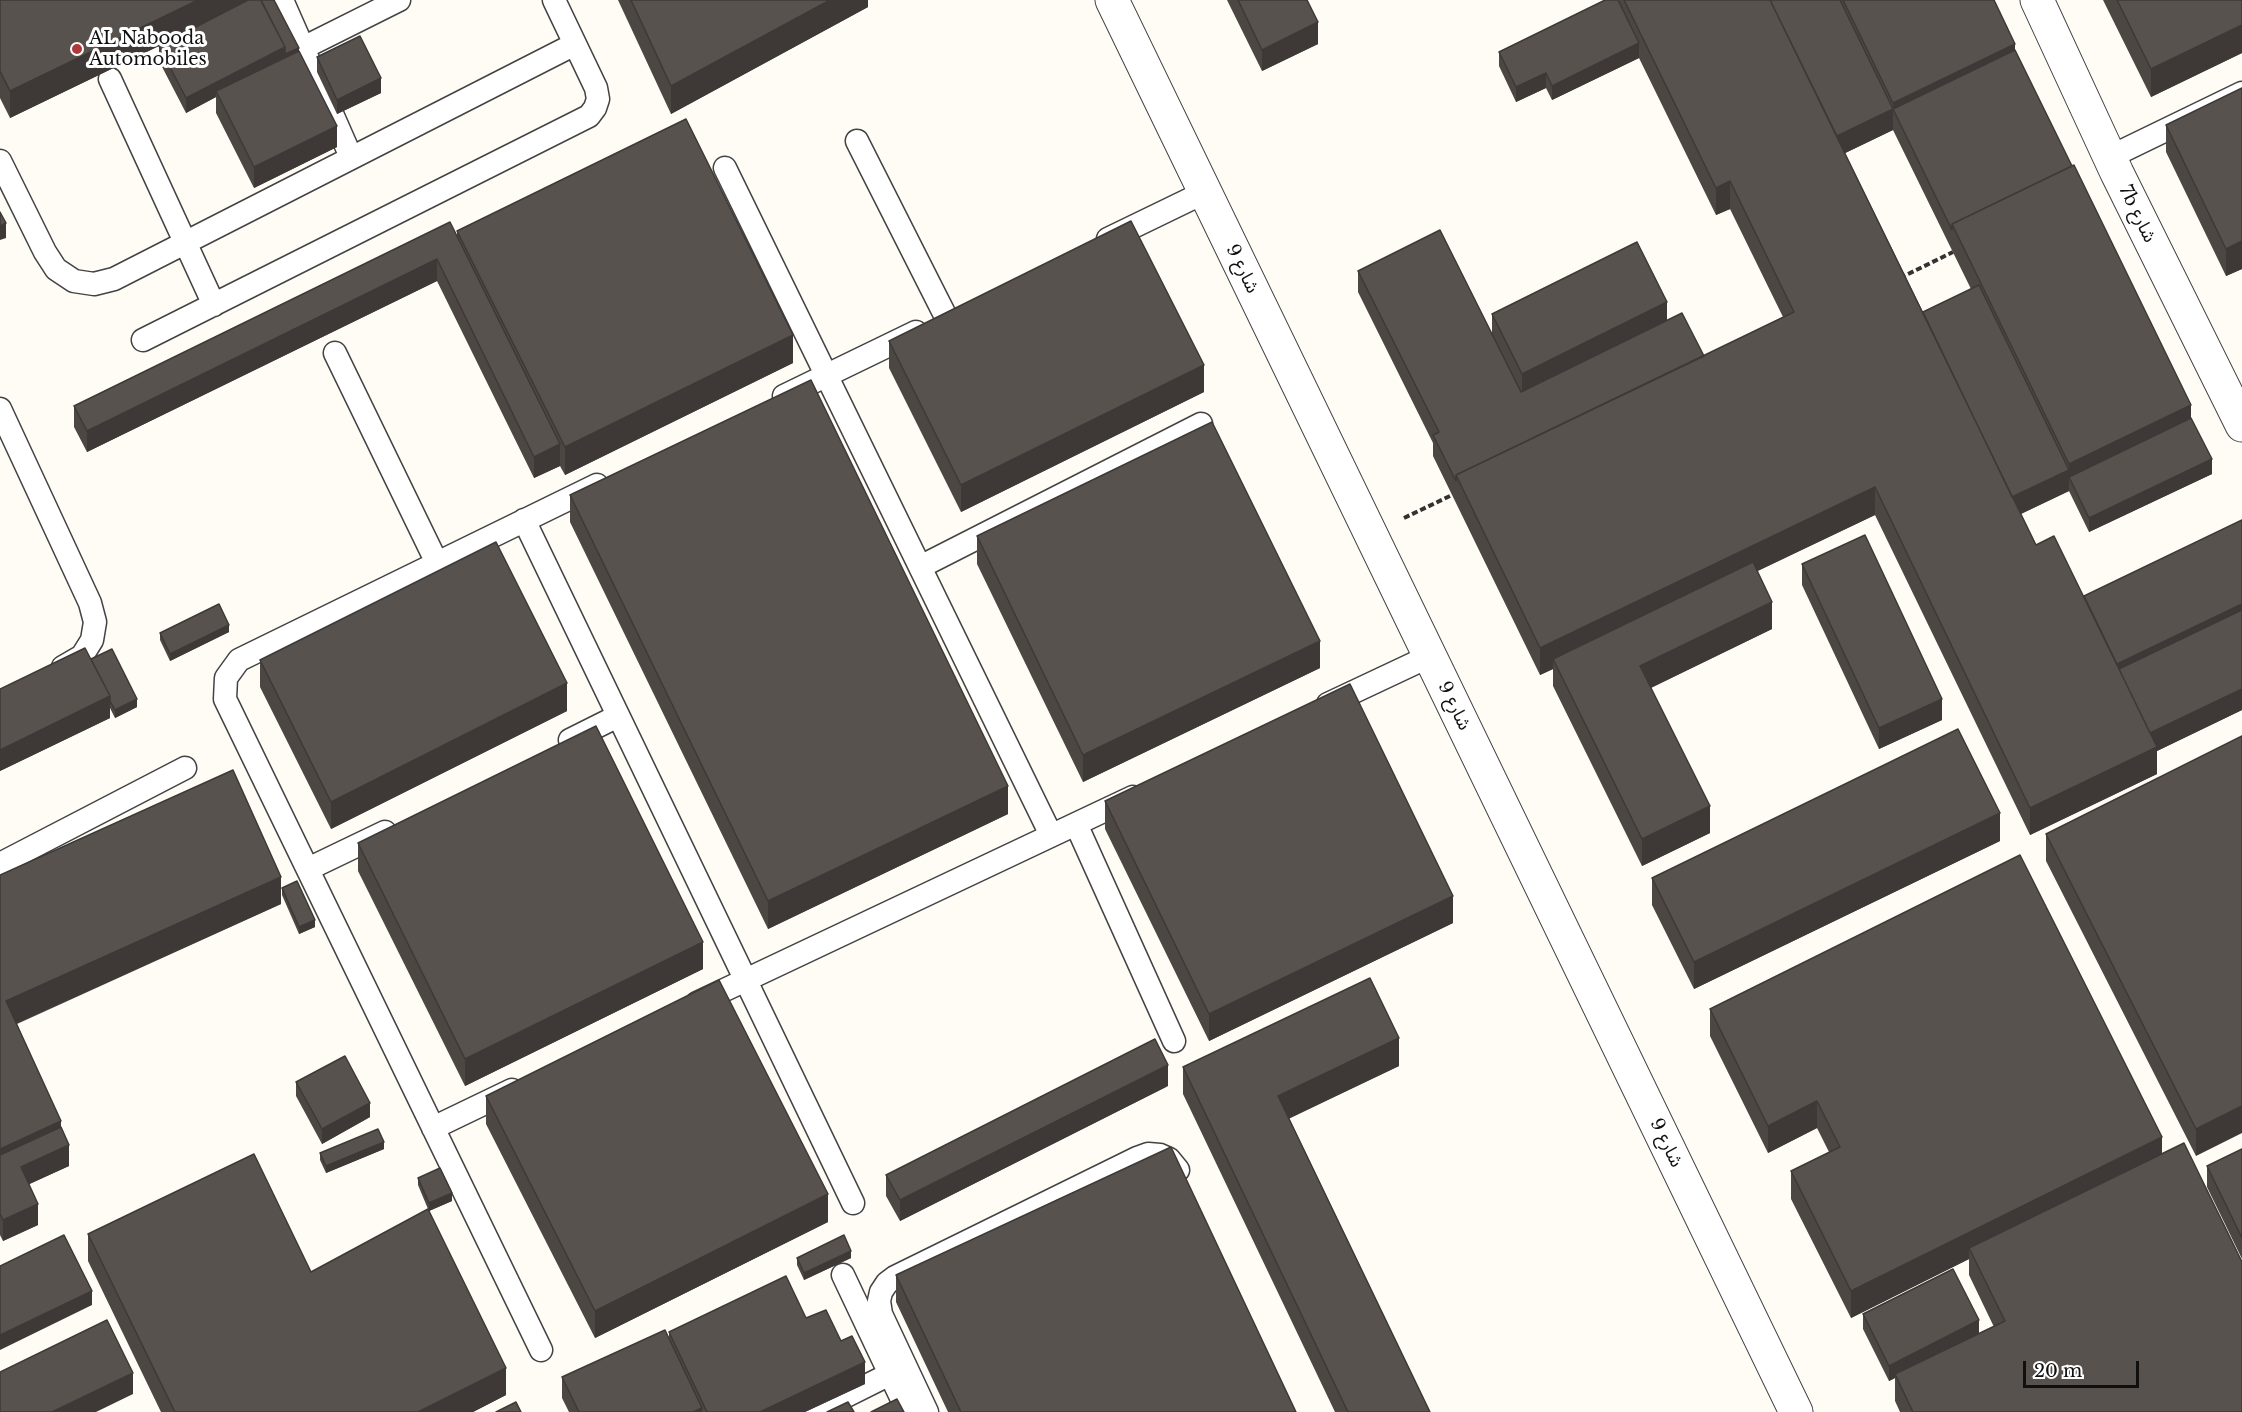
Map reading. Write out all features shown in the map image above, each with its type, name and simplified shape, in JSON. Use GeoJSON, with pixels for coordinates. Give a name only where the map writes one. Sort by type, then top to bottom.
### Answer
{"type":"FeatureCollection","features":[{"type":"Feature","properties":{"kind":"street","name":"شارع 9"},"geometry":{"type":"LineString","coordinates":[[1112,0],[1796,1412]]}},
{"type":"Feature","properties":{"kind":"street","name":"7b شارع"},"geometry":{"type":"LineString","coordinates":[[2037,0],[2110,157],[2242,425]]}},
{"type":"Feature","properties":{"kind":"lane"},"geometry":{"type":"LineString","coordinates":[[282,0],[351,157]]}},
{"type":"Feature","properties":{"kind":"lane"},"geometry":{"type":"LineString","coordinates":[[303,48],[399,0]]}},
{"type":"Feature","properties":{"kind":"lane"},"geometry":{"type":"LineString","coordinates":[[143,340],[588,116],[595,108],[598,99],[596,88],[554,0]]}},
{"type":"Feature","properties":{"kind":"lane"},"geometry":{"type":"LineString","coordinates":[[0,161],[45,252],[56,269],[74,281],[94,284],[114,279],[575,44]]}},
{"type":"Feature","properties":{"kind":"lane"},"geometry":{"type":"LineString","coordinates":[[110,80],[214,305]]}},
{"type":"Feature","properties":{"kind":"lane"},"geometry":{"type":"LineString","coordinates":[[2110,157],[2242,93]]}},
{"type":"Feature","properties":{"kind":"lane"},"geometry":{"type":"LineString","coordinates":[[857,141],[946,317]]}},
{"type":"Feature","properties":{"kind":"lane"},"geometry":{"type":"LineString","coordinates":[[725,168],[1051,836]]}},
{"type":"Feature","properties":{"kind":"lane"},"geometry":{"type":"LineString","coordinates":[[1093,247],[1205,192]]}},
{"type":"Feature","properties":{"kind":"lane"},"geometry":{"type":"LineString","coordinates":[[761,406],[967,307]]}},
{"type":"Feature","properties":{"kind":"lane"},"geometry":{"type":"LineString","coordinates":[[335,353],[437,563]]}},
{"type":"Feature","properties":{"kind":"lane"},"geometry":{"type":"LineString","coordinates":[[0,409],[90,603],[95,622],[92,640],[82,656],[56,671]]}},
{"type":"Feature","properties":{"kind":"lane"},"geometry":{"type":"LineString","coordinates":[[920,567],[1201,424]]}},
{"type":"Feature","properties":{"kind":"lane"},"geometry":{"type":"LineString","coordinates":[[541,1350],[225,699],[226,678],[239,660],[256,651],[621,474]]}},
{"type":"Feature","properties":{"kind":"lane"},"geometry":{"type":"LineString","coordinates":[[524,520],[853,1203]]}},
{"type":"Feature","properties":{"kind":"lane"},"geometry":{"type":"LineString","coordinates":[[1307,715],[1430,656]]}},
{"type":"Feature","properties":{"kind":"lane"},"geometry":{"type":"LineString","coordinates":[[554,748],[618,716]]}},
{"type":"Feature","properties":{"kind":"lane"},"geometry":{"type":"LineString","coordinates":[[0,864],[185,768]]}},
{"type":"Feature","properties":{"kind":"lane"},"geometry":{"type":"LineString","coordinates":[[681,1011],[1149,789]]}},
{"type":"Feature","properties":{"kind":"lane"},"geometry":{"type":"LineString","coordinates":[[308,869],[404,822]]}},
{"type":"Feature","properties":{"kind":"lane"},"geometry":{"type":"LineString","coordinates":[[1076,824],[1174,1041]]}},
{"type":"Feature","properties":{"kind":"lane"},"geometry":{"type":"LineString","coordinates":[[433,1128],[530,1082]]}},
{"type":"Feature","properties":{"kind":"lane"},"geometry":{"type":"LineString","coordinates":[[927,1412],[881,1314],[879,1301],[881,1292],[887,1283],[895,1277],[1148,1154],[1160,1155],[1169,1159],[1176,1166],[1186,1185]]}},
{"type":"Feature","properties":{"kind":"lane"},"geometry":{"type":"LineString","coordinates":[[843,1275],[908,1412]]}},
{"type":"Feature","properties":{"kind":"lane"},"geometry":{"type":"LineString","coordinates":[[814,1412],[890,1374]]}},
{"type":"Feature","properties":{"kind":"path"},"geometry":{"type":"LineString","coordinates":[[1894,281],[1953,252]]}},
{"type":"Feature","properties":{"kind":"path"},"geometry":{"type":"LineString","coordinates":[[1371,534],[1452,495]]}},
{"type":"Feature","properties":{"kind":"building","name":"AL Nabooda Automobiles"},"geometry":{"type":"Polygon","coordinates":[[[0,0],[198,0],[10,91],[0,71],[0,0]]]}},
{"type":"Feature","properties":{"kind":"building"},"geometry":{"type":"Polygon","coordinates":[[[248,0],[261,0],[285,47],[186,98],[159,46],[248,0]]]}},
{"type":"Feature","properties":{"kind":"building"},"geometry":{"type":"Polygon","coordinates":[[[262,0],[274,0],[299,48],[285,54],[285,47],[262,0]]]}},
{"type":"Feature","properties":{"kind":"building"},"geometry":{"type":"Polygon","coordinates":[[[631,0],[830,0],[671,86],[631,0]]]}},
{"type":"Feature","properties":{"kind":"building"},"geometry":{"type":"Polygon","coordinates":[[[1238,0],[1307,0],[1318,22],[1262,50],[1238,0]]]}},
{"type":"Feature","properties":{"kind":"building"},"geometry":{"type":"Polygon","coordinates":[[[1605,0],[1618,0],[1639,43],[1552,86],[1546,73],[1516,87],[1499,52],[1605,0]]]}},
{"type":"Feature","properties":{"kind":"building"},"geometry":{"type":"Polygon","coordinates":[[[1624,0],[1770,0],[2036,545],[2054,536],[2157,747],[2030,808],[1875,487],[1540,648],[1456,475],[1794,312],[1730,181],[1716,188],[1624,0]]]}},
{"type":"Feature","properties":{"kind":"building"},"geometry":{"type":"Polygon","coordinates":[[[1770,0],[1840,0],[1893,109],[1837,136],[1770,0]]]}},
{"type":"Feature","properties":{"kind":"building"},"geometry":{"type":"Polygon","coordinates":[[[1843,0],[1994,0],[2015,44],[1893,103],[1843,0]]]}},
{"type":"Feature","properties":{"kind":"building"},"geometry":{"type":"Polygon","coordinates":[[[2117,0],[2242,0],[2242,25],[2151,69],[2117,0]]]}},
{"type":"Feature","properties":{"kind":"building"},"geometry":{"type":"Polygon","coordinates":[[[360,36],[381,78],[337,100],[317,57],[360,36]]]}},
{"type":"Feature","properties":{"kind":"building"},"geometry":{"type":"Polygon","coordinates":[[[2015,50],[2072,166],[1952,224],[1952,230],[1893,109],[2015,50]]]}},
{"type":"Feature","properties":{"kind":"building"},"geometry":{"type":"Polygon","coordinates":[[[299,51],[337,126],[254,167],[216,91],[299,51]]]}},
{"type":"Feature","properties":{"kind":"building"},"geometry":{"type":"Polygon","coordinates":[[[2242,88],[2242,241],[2226,249],[2166,125],[2242,88]]]}},
{"type":"Feature","properties":{"kind":"building"},"geometry":{"type":"Polygon","coordinates":[[[686,119],[793,335],[565,447],[457,231],[686,119]]]}},
{"type":"Feature","properties":{"kind":"building"},"geometry":{"type":"Polygon","coordinates":[[[2074,165],[2191,405],[2069,464],[1952,224],[2074,165]]]}},
{"type":"Feature","properties":{"kind":"building"},"geometry":{"type":"Polygon","coordinates":[[[0,212],[6,223],[0,226],[0,212]]]}},
{"type":"Feature","properties":{"kind":"building"},"geometry":{"type":"Polygon","coordinates":[[[1131,221],[1204,365],[961,485],[889,341],[1131,221]]]}},
{"type":"Feature","properties":{"kind":"building"},"geometry":{"type":"Polygon","coordinates":[[[450,222],[560,444],[534,457],[437,259],[87,431],[74,406],[450,222]]]}},
{"type":"Feature","properties":{"kind":"building"},"geometry":{"type":"Polygon","coordinates":[[[1440,230],[1521,392],[1682,313],[1704,356],[1456,475],[1456,481],[1433,435],[1439,432],[1358,271],[1440,230]]]}},
{"type":"Feature","properties":{"kind":"building"},"geometry":{"type":"Polygon","coordinates":[[[1637,242],[1667,302],[1522,374],[1492,314],[1637,242]]]}},
{"type":"Feature","properties":{"kind":"building"},"geometry":{"type":"Polygon","coordinates":[[[1979,285],[2069,470],[2012,497],[1923,312],[1979,285]]]}},
{"type":"Feature","properties":{"kind":"building"},"geometry":{"type":"Polygon","coordinates":[[[811,380],[1008,786],[768,901],[570,495],[811,380]]]}},
{"type":"Feature","properties":{"kind":"building"},"geometry":{"type":"Polygon","coordinates":[[[2191,418],[2212,459],[2089,518],[2069,477],[2191,418]]]}},
{"type":"Feature","properties":{"kind":"building"},"geometry":{"type":"Polygon","coordinates":[[[1212,422],[1320,641],[1083,755],[977,536],[1212,422]]]}},
{"type":"Feature","properties":{"kind":"building"},"geometry":{"type":"Polygon","coordinates":[[[2242,520],[2242,604],[2117,664],[2084,596],[2242,520]]]}},
{"type":"Feature","properties":{"kind":"building"},"geometry":{"type":"Polygon","coordinates":[[[1865,535],[1942,699],[1879,728],[1802,564],[1865,535]]]}},
{"type":"Feature","properties":{"kind":"building"},"geometry":{"type":"Polygon","coordinates":[[[496,542],[567,683],[331,802],[260,660],[496,542]]]}},
{"type":"Feature","properties":{"kind":"building"},"geometry":{"type":"Polygon","coordinates":[[[1753,562],[1772,602],[1640,666],[1710,806],[1642,839],[1553,659],[1753,562]]]}},
{"type":"Feature","properties":{"kind":"building"},"geometry":{"type":"Polygon","coordinates":[[[219,604],[229,625],[170,654],[160,633],[219,604]]]}},
{"type":"Feature","properties":{"kind":"building"},"geometry":{"type":"Polygon","coordinates":[[[2242,610],[2242,689],[2150,733],[2119,669],[2242,610]]]}},
{"type":"Feature","properties":{"kind":"building"},"geometry":{"type":"Polygon","coordinates":[[[85,648],[110,696],[0,750],[0,689],[85,648]]]}},
{"type":"Feature","properties":{"kind":"building"},"geometry":{"type":"Polygon","coordinates":[[[112,649],[137,699],[115,710],[91,659],[112,649]]]}},
{"type":"Feature","properties":{"kind":"building"},"geometry":{"type":"Polygon","coordinates":[[[1350,684],[1453,896],[1209,1014],[1105,801],[1350,684]]]}},
{"type":"Feature","properties":{"kind":"building"},"geometry":{"type":"Polygon","coordinates":[[[596,726],[703,942],[465,1059],[358,843],[596,726]]]}},
{"type":"Feature","properties":{"kind":"building"},"geometry":{"type":"Polygon","coordinates":[[[1958,729],[2000,813],[1694,962],[1652,878],[1958,729]]]}},
{"type":"Feature","properties":{"kind":"building"},"geometry":{"type":"Polygon","coordinates":[[[2242,736],[2242,1106],[2196,1129],[2046,834],[2242,736]]]}},
{"type":"Feature","properties":{"kind":"building"},"geometry":{"type":"Polygon","coordinates":[[[233,770],[281,877],[6,1001],[61,1121],[0,1149],[0,875],[233,770]]]}},
{"type":"Feature","properties":{"kind":"building"},"geometry":{"type":"Polygon","coordinates":[[[2020,855],[2162,1137],[1851,1291],[1791,1171],[1840,1147],[1817,1101],[1768,1126],[1710,1009],[2020,855]]]}},
{"type":"Feature","properties":{"kind":"building"},"geometry":{"type":"Polygon","coordinates":[[[297,881],[315,920],[299,927],[282,888],[297,881]]]}},
{"type":"Feature","properties":{"kind":"building"},"geometry":{"type":"Polygon","coordinates":[[[1370,978],[1399,1038],[1278,1096],[1430,1412],[1348,1412],[1183,1067],[1370,978]]]}},
{"type":"Feature","properties":{"kind":"building"},"geometry":{"type":"Polygon","coordinates":[[[719,980],[828,1194],[595,1311],[486,1096],[719,980]]]}},
{"type":"Feature","properties":{"kind":"building"},"geometry":{"type":"Polygon","coordinates":[[[1155,1039],[1168,1065],[900,1200],[886,1175],[1155,1039]]]}},
{"type":"Feature","properties":{"kind":"building"},"geometry":{"type":"Polygon","coordinates":[[[345,1056],[370,1103],[322,1129],[296,1082],[345,1056]]]}},
{"type":"Feature","properties":{"kind":"building"},"geometry":{"type":"Polygon","coordinates":[[[61,1127],[69,1145],[21,1167],[38,1204],[3,1220],[0,1214],[0,1155],[61,1127]]]}},
{"type":"Feature","properties":{"kind":"building"},"geometry":{"type":"Polygon","coordinates":[[[378,1129],[384,1142],[326,1166],[320,1153],[378,1129]]]}},
{"type":"Feature","properties":{"kind":"building"},"geometry":{"type":"Polygon","coordinates":[[[2184,1143],[2242,1262],[2242,1412],[1913,1412],[1895,1374],[2005,1321],[1969,1248],[2184,1143]]]}},
{"type":"Feature","properties":{"kind":"building"},"geometry":{"type":"Polygon","coordinates":[[[1171,1147],[1296,1412],[961,1412],[896,1275],[1171,1147]]]}},
{"type":"Feature","properties":{"kind":"building"},"geometry":{"type":"Polygon","coordinates":[[[2242,1149],[2242,1238],[2207,1166],[2242,1149]]]}},
{"type":"Feature","properties":{"kind":"building"},"geometry":{"type":"Polygon","coordinates":[[[254,1154],[311,1272],[428,1209],[506,1368],[418,1412],[175,1412],[88,1234],[254,1154]]]}},
{"type":"Feature","properties":{"kind":"building"},"geometry":{"type":"Polygon","coordinates":[[[440,1168],[452,1193],[429,1203],[418,1178],[440,1168]]]}},
{"type":"Feature","properties":{"kind":"building"},"geometry":{"type":"Polygon","coordinates":[[[64,1235],[92,1291],[0,1335],[0,1266],[64,1235]]]}},
{"type":"Feature","properties":{"kind":"building"},"geometry":{"type":"Polygon","coordinates":[[[844,1235],[851,1251],[804,1273],[797,1258],[844,1235]]]}},
{"type":"Feature","properties":{"kind":"building"},"geometry":{"type":"Polygon","coordinates":[[[1953,1269],[1979,1320],[1889,1366],[1863,1314],[1953,1269]]]}},
{"type":"Feature","properties":{"kind":"building"},"geometry":{"type":"Polygon","coordinates":[[[786,1276],[806,1318],[826,1310],[841,1341],[852,1336],[865,1362],[760,1412],[707,1412],[669,1332],[786,1276]]]}},
{"type":"Feature","properties":{"kind":"building"},"geometry":{"type":"Polygon","coordinates":[[[107,1320],[133,1373],[52,1412],[0,1412],[0,1372],[107,1320]]]}},
{"type":"Feature","properties":{"kind":"building"},"geometry":{"type":"Polygon","coordinates":[[[665,1330],[702,1408],[693,1412],[579,1412],[562,1377],[665,1330]]]}},
{"type":"Feature","properties":{"kind":"building"},"geometry":{"type":"Polygon","coordinates":[[[897,1399],[904,1412],[871,1412],[897,1399]]]}},
{"type":"Feature","properties":{"kind":"building"},"geometry":{"type":"Polygon","coordinates":[[[516,1402],[521,1412],[496,1412],[516,1402]]]}},
{"type":"Feature","properties":{"kind":"building"},"geometry":{"type":"Polygon","coordinates":[[[848,1402],[854,1412],[827,1412],[848,1402]]]}},
{"type":"Feature","properties":{"kind":"place","name":"AL Nabooda Automobiles"},"geometry":{"type":"Point","coordinates":[77,49]}}]}
